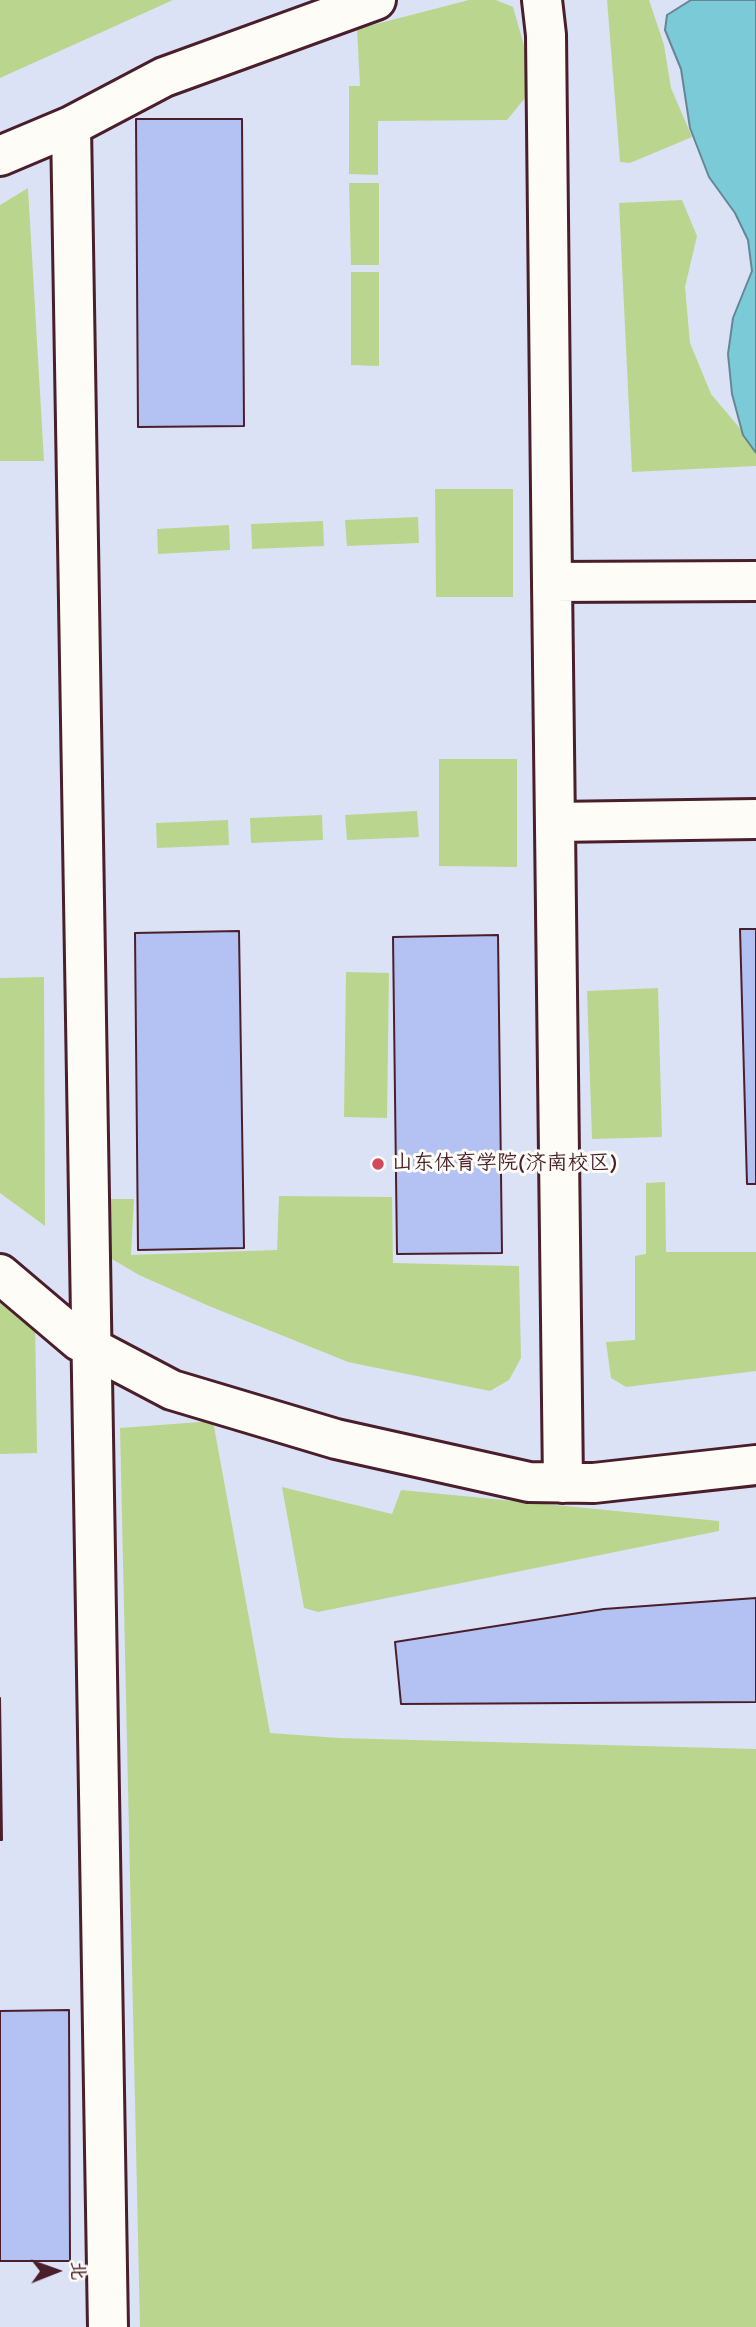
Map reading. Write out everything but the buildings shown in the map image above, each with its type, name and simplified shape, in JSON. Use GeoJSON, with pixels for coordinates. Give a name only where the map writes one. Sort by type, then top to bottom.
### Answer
{"type":"FeatureCollection","features":[{"type":"Feature","properties":{"kind":"street"},"geometry":{"type":"LineString","coordinates":[[0,156],[71,126],[164,77],[376,0]]}},
{"type":"Feature","properties":{"kind":"street"},"geometry":{"type":"LineString","coordinates":[[542,0],[546,35],[563,1483]]}},
{"type":"Feature","properties":{"kind":"street"},"geometry":{"type":"LineString","coordinates":[[71,126],[108,2327]]}},
{"type":"Feature","properties":{"kind":"street"},"geometry":{"type":"LineString","coordinates":[[552,582],[756,581]]}},
{"type":"Feature","properties":{"kind":"street"},"geometry":{"type":"LineString","coordinates":[[555,822],[756,819]]}},
{"type":"Feature","properties":{"kind":"street"},"geometry":{"type":"LineString","coordinates":[[0,1274],[79,1341],[172,1390],[336,1439],[530,1482],[594,1483],[756,1465]]}},
{"type":"Feature","properties":{"kind":"shaded area","name":"山东体育学院(济南校区)"},"geometry":{"type":"Polygon","coordinates":[[[0,0],[756,0],[756,2327],[0,2327],[0,0]]]}},
{"type":"Feature","properties":{"kind":"green space"},"geometry":{"type":"Polygon","coordinates":[[[0,0],[173,0],[0,78],[0,0]]]}},
{"type":"Feature","properties":{"kind":"green space"},"geometry":{"type":"Polygon","coordinates":[[[469,0],[496,0],[513,7],[525,49],[525,98],[507,120],[378,121],[378,175],[349,174],[349,86],[360,86],[357,29],[469,0]]]}},
{"type":"Feature","properties":{"kind":"green space"},"geometry":{"type":"Polygon","coordinates":[[[607,0],[649,0],[664,45],[671,88],[692,137],[630,163],[620,162],[607,0]]]}},
{"type":"Feature","properties":{"kind":"green space"},"geometry":{"type":"Polygon","coordinates":[[[349,183],[379,183],[379,265],[351,265],[349,183]]]}},
{"type":"Feature","properties":{"kind":"green space"},"geometry":{"type":"Polygon","coordinates":[[[28,188],[44,461],[0,461],[0,205],[28,188]]]}},
{"type":"Feature","properties":{"kind":"green space"},"geometry":{"type":"Polygon","coordinates":[[[682,200],[697,236],[685,287],[690,343],[711,394],[743,432],[756,441],[756,466],[632,472],[619,203],[682,200]]]}},
{"type":"Feature","properties":{"kind":"green space"},"geometry":{"type":"Polygon","coordinates":[[[351,272],[379,272],[379,366],[351,365],[351,272]]]}},
{"type":"Feature","properties":{"kind":"green space"},"geometry":{"type":"Polygon","coordinates":[[[435,489],[513,489],[513,597],[436,597],[435,489]]]}},
{"type":"Feature","properties":{"kind":"green space"},"geometry":{"type":"Polygon","coordinates":[[[418,517],[419,543],[347,546],[345,520],[418,517]]]}},
{"type":"Feature","properties":{"kind":"green space"},"geometry":{"type":"Polygon","coordinates":[[[323,521],[324,546],[252,549],[251,524],[323,521]]]}},
{"type":"Feature","properties":{"kind":"green space"},"geometry":{"type":"Polygon","coordinates":[[[229,525],[230,550],[158,554],[157,529],[229,525]]]}},
{"type":"Feature","properties":{"kind":"green space"},"geometry":{"type":"Polygon","coordinates":[[[439,759],[517,759],[517,867],[439,866],[439,759]]]}},
{"type":"Feature","properties":{"kind":"green space"},"geometry":{"type":"Polygon","coordinates":[[[417,811],[419,837],[347,840],[345,815],[417,811]]]}},
{"type":"Feature","properties":{"kind":"green space"},"geometry":{"type":"Polygon","coordinates":[[[322,815],[323,840],[251,843],[250,818],[322,815]]]}},
{"type":"Feature","properties":{"kind":"green space"},"geometry":{"type":"Polygon","coordinates":[[[228,820],[229,845],[157,848],[156,823],[228,820]]]}},
{"type":"Feature","properties":{"kind":"green space"},"geometry":{"type":"Polygon","coordinates":[[[346,972],[389,973],[387,1118],[344,1117],[346,972]]]}},
{"type":"Feature","properties":{"kind":"green space"},"geometry":{"type":"Polygon","coordinates":[[[44,977],[45,1226],[0,1193],[0,978],[44,977]]]}},
{"type":"Feature","properties":{"kind":"green space"},"geometry":{"type":"Polygon","coordinates":[[[658,988],[662,1137],[592,1139],[587,991],[658,988]]]}},
{"type":"Feature","properties":{"kind":"green space"},"geometry":{"type":"Polygon","coordinates":[[[665,1182],[666,1252],[756,1252],[756,1371],[626,1387],[611,1378],[606,1342],[635,1340],[635,1256],[646,1254],[646,1183],[665,1182]]]}},
{"type":"Feature","properties":{"kind":"green space"},"geometry":{"type":"Polygon","coordinates":[[[279,1196],[392,1197],[393,1263],[519,1266],[521,1358],[509,1380],[490,1391],[348,1362],[139,1275],[100,1252],[102,1199],[134,1199],[131,1255],[277,1250],[279,1196]]]}},
{"type":"Feature","properties":{"kind":"green space"},"geometry":{"type":"Polygon","coordinates":[[[0,1291],[35,1317],[37,1453],[0,1454],[0,1291]]]}},
{"type":"Feature","properties":{"kind":"green space"},"geometry":{"type":"Polygon","coordinates":[[[213,1421],[270,1733],[339,1738],[756,1749],[756,2327],[140,2327],[120,1428],[213,1421]]]}},
{"type":"Feature","properties":{"kind":"green space"},"geometry":{"type":"Polygon","coordinates":[[[282,1487],[392,1514],[401,1490],[719,1521],[719,1531],[318,1612],[304,1608],[282,1487]]]}},
{"type":"Feature","properties":{"kind":"water"},"geometry":{"type":"Polygon","coordinates":[[[691,0],[756,0],[756,453],[743,435],[732,394],[728,354],[733,318],[752,271],[748,240],[735,213],[709,177],[690,128],[681,69],[665,30],[667,15],[691,0]]]}},
{"type":"Feature","properties":{"kind":"place","name":"山东体育学院(济南校区)"},"geometry":{"type":"Point","coordinates":[378,1164]}}]}
